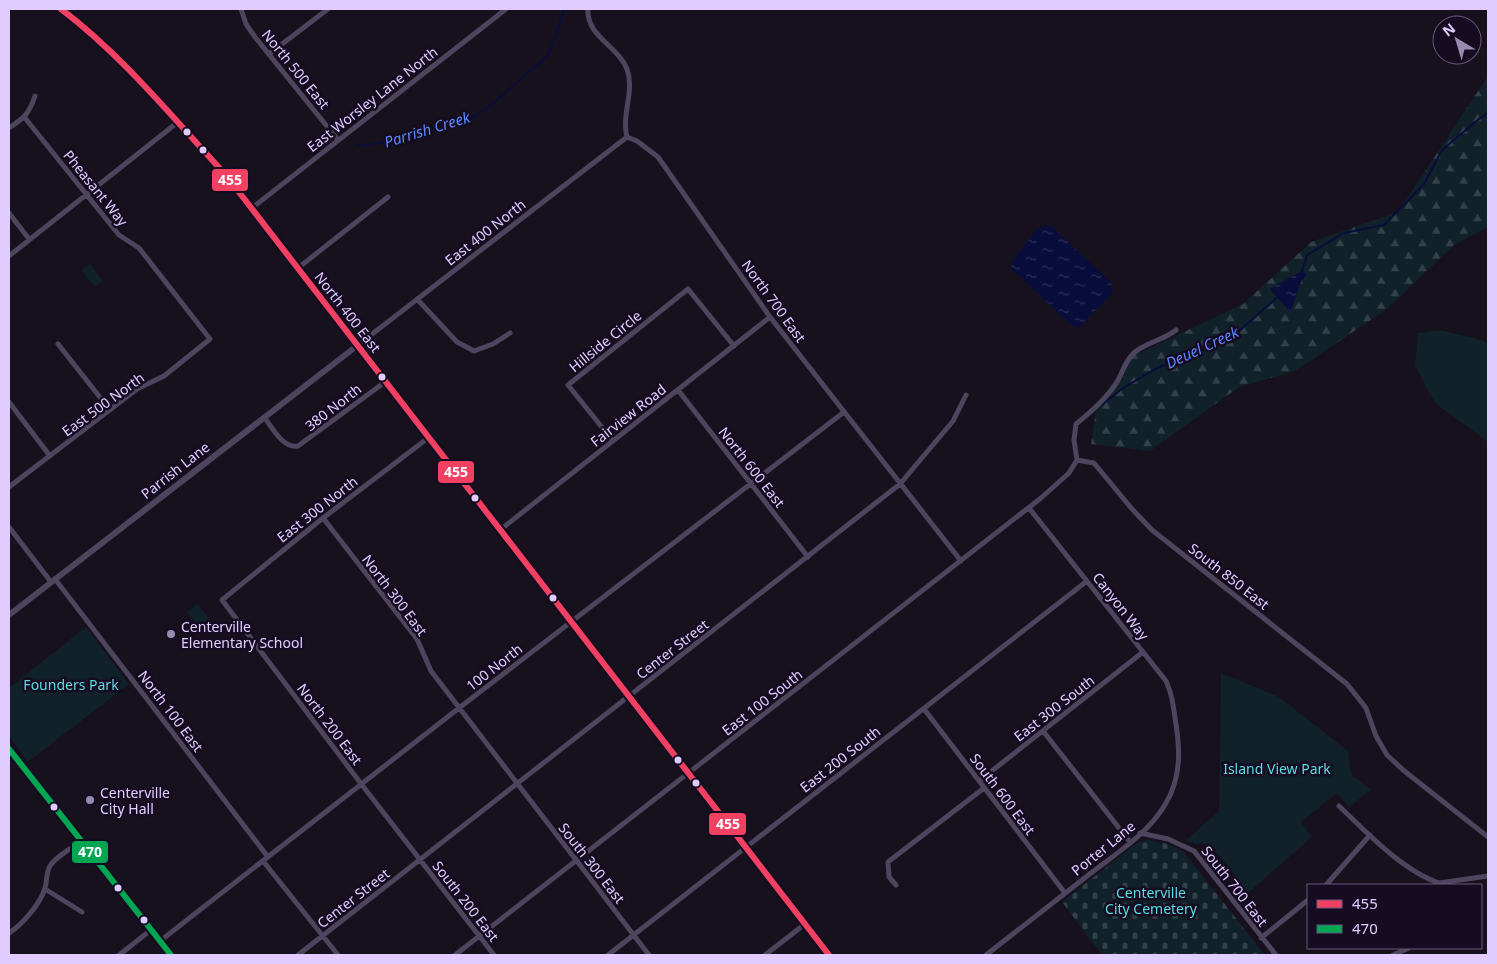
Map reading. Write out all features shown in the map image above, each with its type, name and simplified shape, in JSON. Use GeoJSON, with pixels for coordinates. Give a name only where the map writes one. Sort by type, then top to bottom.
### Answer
{"type":"FeatureCollection","features":[{"type":"Feature","properties":{"kind":"main road"},"geometry":{"type":"LineString","coordinates":[[9,749],[170,955]]}},
{"type":"Feature","properties":{"kind":"street","name":"North 400 East"},"geometry":{"type":"LineString","coordinates":[[61,9],[90,31],[114,54],[225,174],[828,955]]}},
{"type":"Feature","properties":{"kind":"street","name":"North 500 East"},"geometry":{"type":"LineString","coordinates":[[241,9],[246,24],[338,140]]}},
{"type":"Feature","properties":{"kind":"street"},"geometry":{"type":"LineString","coordinates":[[269,54],[328,9]]}},
{"type":"Feature","properties":{"kind":"street","name":"East Worsley Lane North"},"geometry":{"type":"LineString","coordinates":[[252,208],[506,9]]}},
{"type":"Feature","properties":{"kind":"street"},"geometry":{"type":"LineString","coordinates":[[588,9],[588,18],[592,27],[622,60],[629,75],[629,95],[624,124],[627,137]]}},
{"type":"Feature","properties":{"kind":"street"},"geometry":{"type":"LineString","coordinates":[[9,128],[25,118],[31,109],[35,96]]}},
{"type":"Feature","properties":{"kind":"street","name":"Pheasant Way"},"geometry":{"type":"LineString","coordinates":[[25,118],[119,235],[139,248],[210,339]]}},
{"type":"Feature","properties":{"kind":"street"},"geometry":{"type":"LineString","coordinates":[[9,256],[178,122]]}},
{"type":"Feature","properties":{"kind":"street","name":"East 400 North"},"geometry":{"type":"LineString","coordinates":[[358,345],[627,137]]}},
{"type":"Feature","properties":{"kind":"street","name":"North 700 East"},"geometry":{"type":"LineString","coordinates":[[627,137],[637,141],[658,157],[770,317],[900,484]]}},
{"type":"Feature","properties":{"kind":"street"},"geometry":{"type":"LineString","coordinates":[[298,268],[388,197]]}},
{"type":"Feature","properties":{"kind":"street"},"geometry":{"type":"LineString","coordinates":[[9,213],[29,239]]}},
{"type":"Feature","properties":{"kind":"street","name":"Hillside Circle"},"geometry":{"type":"LineString","coordinates":[[613,441],[568,385],[688,289],[734,346]]}},
{"type":"Feature","properties":{"kind":"street"},"geometry":{"type":"LineString","coordinates":[[417,299],[458,342],[474,351],[493,344],[510,333]]}},
{"type":"Feature","properties":{"kind":"street","name":"Fairview Road"},"geometry":{"type":"LineString","coordinates":[[500,530],[770,317]]}},
{"type":"Feature","properties":{"kind":"street"},"geometry":{"type":"LineString","coordinates":[[1077,460],[1074,440],[1076,424],[1099,404],[1116,383],[1126,363],[1135,352],[1169,336],[1176,330]]}},
{"type":"Feature","properties":{"kind":"street","name":"East 500 North"},"geometry":{"type":"LineString","coordinates":[[9,487],[137,389],[164,376],[210,339]]}},
{"type":"Feature","properties":{"kind":"street"},"geometry":{"type":"LineString","coordinates":[[58,344],[110,410]]}},
{"type":"Feature","properties":{"kind":"street","name":"Parrish Lane"},"geometry":{"type":"LineString","coordinates":[[9,615],[358,345]]}},
{"type":"Feature","properties":{"kind":"street","name":"380 North"},"geometry":{"type":"LineString","coordinates":[[264,417],[284,442],[292,447],[303,444],[385,382]]}},
{"type":"Feature","properties":{"kind":"street","name":"North 600 East"},"geometry":{"type":"LineString","coordinates":[[678,390],[808,557]]}},
{"type":"Feature","properties":{"kind":"street","name":"Center Street"},"geometry":{"type":"LineString","coordinates":[[298,955],[900,484],[953,421],[966,395]]}},
{"type":"Feature","properties":{"kind":"street"},"geometry":{"type":"LineString","coordinates":[[9,402],[50,456]]}},
{"type":"Feature","properties":{"kind":"street","name":"100 North"},"geometry":{"type":"LineString","coordinates":[[160,941],[844,412]]}},
{"type":"Feature","properties":{"kind":"street","name":"East 300 North"},"geometry":{"type":"LineString","coordinates":[[222,600],[323,518],[428,438]]}},
{"type":"Feature","properties":{"kind":"street","name":"East 100 South"},"geometry":{"type":"LineString","coordinates":[[455,955],[1029,508],[1069,473],[1077,460]]}},
{"type":"Feature","properties":{"kind":"street","name":"South 850 East"},"geometry":{"type":"LineString","coordinates":[[1077,460],[1094,463],[1152,530],[1347,684],[1366,708],[1376,736],[1387,755],[1403,770],[1488,837]]}},
{"type":"Feature","properties":{"kind":"street"},"geometry":{"type":"LineString","coordinates":[[900,484],[961,561]]}},
{"type":"Feature","properties":{"kind":"street","name":"Canyon Way"},"geometry":{"type":"LineString","coordinates":[[1029,508],[1166,681],[1172,694],[1176,726]]}},
{"type":"Feature","properties":{"kind":"street","name":"North 300 East"},"geometry":{"type":"LineString","coordinates":[[323,518],[417,639],[431,671],[517,784]]}},
{"type":"Feature","properties":{"kind":"street","name":"North 100 East"},"geometry":{"type":"LineString","coordinates":[[9,527],[268,857]]}},
{"type":"Feature","properties":{"kind":"street","name":"East 200 South"},"geometry":{"type":"LineString","coordinates":[[608,955],[1087,581]]}},
{"type":"Feature","properties":{"kind":"street","name":"North 200 East"},"geometry":{"type":"LineString","coordinates":[[222,600],[420,860]]}},
{"type":"Feature","properties":{"kind":"street","name":"East 300 South"},"geometry":{"type":"LineString","coordinates":[[979,781],[1143,652]]}},
{"type":"Feature","properties":{"kind":"street","name":"South 600 East"},"geometry":{"type":"LineString","coordinates":[[924,709],[1065,893]]}},
{"type":"Feature","properties":{"kind":"street","name":"Porter Lane"},"geometry":{"type":"LineString","coordinates":[[986,955],[1130,842],[1154,820],[1166,804],[1176,782],[1179,762],[1176,726]]}},
{"type":"Feature","properties":{"kind":"street"},"geometry":{"type":"LineString","coordinates":[[1043,731],[1130,842]]}},
{"type":"Feature","properties":{"kind":"street","name":"South 300 East"},"geometry":{"type":"LineString","coordinates":[[517,784],[649,955]]}},
{"type":"Feature","properties":{"kind":"street"},"geometry":{"type":"LineString","coordinates":[[896,885],[889,877],[888,862],[984,788]]}},
{"type":"Feature","properties":{"kind":"street"},"geometry":{"type":"LineString","coordinates":[[1339,806],[1370,835],[1424,878],[1439,884],[1488,876]]}},
{"type":"Feature","properties":{"kind":"street","name":"South 700 East"},"geometry":{"type":"LineString","coordinates":[[1140,833],[1168,839],[1194,850],[1276,955]]}},
{"type":"Feature","properties":{"kind":"street"},"geometry":{"type":"LineString","coordinates":[[1327,884],[1370,835]]}},
{"type":"Feature","properties":{"kind":"street"},"geometry":{"type":"LineString","coordinates":[[9,933],[32,911],[45,889],[49,867],[65,852],[82,841]]}},
{"type":"Feature","properties":{"kind":"street","name":"South 200 East"},"geometry":{"type":"LineString","coordinates":[[420,860],[494,955]]}},
{"type":"Feature","properties":{"kind":"street"},"geometry":{"type":"LineString","coordinates":[[263,861],[338,955]]}},
{"type":"Feature","properties":{"kind":"street"},"geometry":{"type":"LineString","coordinates":[[45,889],[82,912]]}},
{"type":"Feature","properties":{"kind":"street"},"geometry":{"type":"LineString","coordinates":[[1261,938],[1307,901]]}},
{"type":"Feature","properties":{"kind":"street"},"geometry":{"type":"LineString","coordinates":[[765,955],[805,924]]}},
{"type":"Feature","properties":{"kind":"street"},"geometry":{"type":"LineString","coordinates":[[119,955],[151,930]]}},
{"type":"Feature","properties":{"kind":"street"},"geometry":{"type":"LineString","coordinates":[[1393,955],[1407,949]]}},
{"type":"Feature","properties":{"kind":"green space"},"geometry":{"type":"Polygon","coordinates":[[[1488,76],[1488,227],[1454,245],[1387,309],[1295,371],[1239,387],[1150,451],[1091,444],[1097,404],[1131,357],[1243,304],[1311,242],[1398,212],[1488,76]]]}},
{"type":"Feature","properties":{"kind":"green space"},"geometry":{"type":"Polygon","coordinates":[[[90,264],[103,281],[95,287],[81,270],[90,264]]]}},
{"type":"Feature","properties":{"kind":"green space"},"geometry":{"type":"Polygon","coordinates":[[[1440,330],[1482,340],[1488,344],[1488,442],[1435,403],[1415,366],[1418,333],[1440,330]]]}},
{"type":"Feature","properties":{"kind":"green space"},"geometry":{"type":"Polygon","coordinates":[[[197,604],[209,618],[198,627],[187,612],[197,604]]]}},
{"type":"Feature","properties":{"kind":"green space","name":"Founders Park"},"geometry":{"type":"Polygon","coordinates":[[[86,627],[129,684],[28,762],[9,736],[9,688],[86,627]]]}},
{"type":"Feature","properties":{"kind":"green space","name":"Island View Park"},"geometry":{"type":"Polygon","coordinates":[[[1221,673],[1279,697],[1348,751],[1351,774],[1371,790],[1349,807],[1337,793],[1301,822],[1312,837],[1241,899],[1234,891],[1242,885],[1210,844],[1196,844],[1185,841],[1219,811],[1221,673]]]}},
{"type":"Feature","properties":{"kind":"green space","name":"Centerville City Cemetery"},"geometry":{"type":"Polygon","coordinates":[[[1146,840],[1164,843],[1183,851],[1265,955],[1102,955],[1062,902],[1137,843],[1146,840]]]}},
{"type":"Feature","properties":{"kind":"water"},"geometry":{"type":"Polygon","coordinates":[[[1047,225],[1051,226],[1112,283],[1113,292],[1081,326],[1071,325],[1011,268],[1012,261],[1037,229],[1047,225]]]}},
{"type":"Feature","properties":{"kind":"water"},"geometry":{"type":"Polygon","coordinates":[[[1303,270],[1306,275],[1301,282],[1290,312],[1270,289],[1303,270]]]}},
{"type":"Feature","properties":{"kind":"waterway","name":"Parrish Creek"},"geometry":{"type":"LineString","coordinates":[[356,146],[380,143],[407,134],[468,120],[485,110],[546,57],[553,44],[564,9]]}},
{"type":"Feature","properties":{"kind":"waterway","name":"Deuel Creek"},"geometry":{"type":"LineString","coordinates":[[1302,271],[1307,255],[1344,233],[1384,225],[1424,184],[1442,150],[1488,113]]}},
{"type":"Feature","properties":{"kind":"waterway","name":"Deuel Creek"},"geometry":{"type":"LineString","coordinates":[[1103,404],[1123,388],[1157,368],[1209,347],[1239,331],[1279,296]]}},
{"type":"Feature","properties":{"kind":"transit line","name":"455"},"geometry":{"type":"LineString","coordinates":[[61,9],[84,27],[126,67],[225,174],[829,955]]}},
{"type":"Feature","properties":{"kind":"transit line","name":"470"},"geometry":{"type":"LineString","coordinates":[[9,749],[171,955]]}},
{"type":"Feature","properties":{"kind":"place","name":"Centerville Elementary School"},"geometry":{"type":"Point","coordinates":[171,634]}},
{"type":"Feature","properties":{"kind":"place","name":"Centerville City Hall"},"geometry":{"type":"Point","coordinates":[90,800]}}]}
